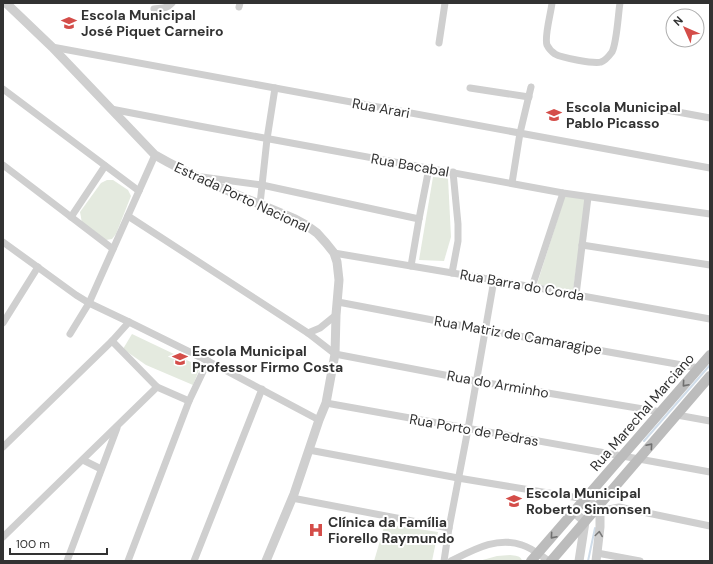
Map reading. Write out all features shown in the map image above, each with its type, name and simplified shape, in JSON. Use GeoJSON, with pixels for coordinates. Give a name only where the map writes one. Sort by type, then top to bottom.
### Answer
{"type":"FeatureCollection","features":[{"type":"Feature","properties":{"kind":"main road","name":"Rua Marechal Marciano"},"geometry":{"type":"LineString","coordinates":[[535,557],[710,355]]}},
{"type":"Feature","properties":{"kind":"main road","name":"Rua Marechal Marciano"},"geometry":{"type":"LineString","coordinates":[[550,561],[598,509],[710,376]]}},
{"type":"Feature","properties":{"kind":"street","name":"Estrada Porto Nacional"},"geometry":{"type":"LineString","coordinates":[[6,3],[52,47],[155,155],[194,176],[306,225],[317,233],[334,253],[337,262],[339,280],[338,302],[336,315],[335,354],[326,404],[292,498],[266,561]]}},
{"type":"Feature","properties":{"kind":"street"},"geometry":{"type":"LineString","coordinates":[[154,8],[166,8],[172,3]]}},
{"type":"Feature","properties":{"kind":"street"},"geometry":{"type":"LineString","coordinates":[[439,43],[446,3]]}},
{"type":"Feature","properties":{"kind":"street"},"geometry":{"type":"LineString","coordinates":[[552,3],[546,43],[549,50],[560,56],[594,63],[602,62],[612,51],[620,3]]}},
{"type":"Feature","properties":{"kind":"street","name":"Rua Arari"},"geometry":{"type":"LineString","coordinates":[[52,47],[710,168]]}},
{"type":"Feature","properties":{"kind":"street"},"geometry":{"type":"LineString","coordinates":[[512,183],[520,133],[531,87]]}},
{"type":"Feature","properties":{"kind":"street"},"geometry":{"type":"LineString","coordinates":[[260,204],[267,139],[275,88]]}},
{"type":"Feature","properties":{"kind":"street"},"geometry":{"type":"LineString","coordinates":[[470,88],[528,97]]}},
{"type":"Feature","properties":{"kind":"street"},"geometry":{"type":"LineString","coordinates":[[3,89],[139,191]]}},
{"type":"Feature","properties":{"kind":"street","name":"Rua Bacabal"},"geometry":{"type":"LineString","coordinates":[[111,109],[588,197],[710,214]]}},
{"type":"Feature","properties":{"kind":"street"},"geometry":{"type":"LineString","coordinates":[[667,110],[710,118]]}},
{"type":"Feature","properties":{"kind":"street"},"geometry":{"type":"LineString","coordinates":[[70,334],[89,303],[155,155]]}},
{"type":"Feature","properties":{"kind":"street"},"geometry":{"type":"LineString","coordinates":[[3,165],[113,250]]}},
{"type":"Feature","properties":{"kind":"street"},"geometry":{"type":"LineString","coordinates":[[71,217],[106,166]]}},
{"type":"Feature","properties":{"kind":"street"},"geometry":{"type":"LineString","coordinates":[[411,266],[429,168]]}},
{"type":"Feature","properties":{"kind":"street"},"geometry":{"type":"LineString","coordinates":[[452,273],[458,240],[453,172]]}},
{"type":"Feature","properties":{"kind":"street"},"geometry":{"type":"LineString","coordinates":[[194,176],[262,185],[419,219]]}},
{"type":"Feature","properties":{"kind":"street"},"geometry":{"type":"LineString","coordinates":[[532,287],[563,192]]}},
{"type":"Feature","properties":{"kind":"street"},"geometry":{"type":"LineString","coordinates":[[576,295],[588,197]]}},
{"type":"Feature","properties":{"kind":"street"},"geometry":{"type":"LineString","coordinates":[[128,216],[308,333],[335,354]]}},
{"type":"Feature","properties":{"kind":"street"},"geometry":{"type":"LineString","coordinates":[[3,242],[89,303],[262,389],[319,420]]}},
{"type":"Feature","properties":{"kind":"street"},"geometry":{"type":"LineString","coordinates":[[582,245],[710,265]]}},
{"type":"Feature","properties":{"kind":"street","name":"Rua Barra do Corda"},"geometry":{"type":"LineString","coordinates":[[334,253],[710,319]]}},
{"type":"Feature","properties":{"kind":"street"},"geometry":{"type":"LineString","coordinates":[[3,323],[38,267]]}},
{"type":"Feature","properties":{"kind":"street"},"geometry":{"type":"LineString","coordinates":[[444,561],[494,280]]}},
{"type":"Feature","properties":{"kind":"street","name":"Rua Matriz de Camaragipe"},"geometry":{"type":"LineString","coordinates":[[338,302],[699,368]]}},
{"type":"Feature","properties":{"kind":"street"},"geometry":{"type":"LineString","coordinates":[[308,333],[320,328],[336,315]]}},
{"type":"Feature","properties":{"kind":"street"},"geometry":{"type":"LineString","coordinates":[[3,447],[129,322]]}},
{"type":"Feature","properties":{"kind":"street"},"geometry":{"type":"LineString","coordinates":[[112,340],[157,387],[189,401]]}},
{"type":"Feature","properties":{"kind":"street","name":"Rua do Arminho"},"geometry":{"type":"LineString","coordinates":[[335,354],[661,412]]}},
{"type":"Feature","properties":{"kind":"street"},"geometry":{"type":"LineString","coordinates":[[128,561],[189,401],[208,362]]}},
{"type":"Feature","properties":{"kind":"street"},"geometry":{"type":"LineString","coordinates":[[3,538],[157,387]]}},
{"type":"Feature","properties":{"kind":"street"},"geometry":{"type":"LineString","coordinates":[[194,561],[262,389]]}},
{"type":"Feature","properties":{"kind":"street","name":"Rua Porto de Pedras"},"geometry":{"type":"LineString","coordinates":[[326,404],[710,472]]}},
{"type":"Feature","properties":{"kind":"street"},"geometry":{"type":"LineString","coordinates":[[677,415],[710,421]]}},
{"type":"Feature","properties":{"kind":"street"},"geometry":{"type":"LineString","coordinates":[[66,561],[118,426]]}},
{"type":"Feature","properties":{"kind":"street"},"geometry":{"type":"LineString","coordinates":[[309,450],[458,478],[585,499],[598,509],[618,507],[710,526]]}},
{"type":"Feature","properties":{"kind":"street"},"geometry":{"type":"LineString","coordinates":[[83,460],[101,469]]}},
{"type":"Feature","properties":{"kind":"street"},"geometry":{"type":"LineString","coordinates":[[292,498],[449,528]]}},
{"type":"Feature","properties":{"kind":"street"},"geometry":{"type":"LineString","coordinates":[[598,509],[600,527],[597,557],[640,561]]}},
{"type":"Feature","properties":{"kind":"street"},"geometry":{"type":"LineString","coordinates":[[574,512],[585,522],[579,561]]}},
{"type":"Feature","properties":{"kind":"street"},"geometry":{"type":"LineString","coordinates":[[451,561],[482,546],[502,542],[523,545],[535,557],[550,561]]}},
{"type":"Feature","properties":{"kind":"shaded area"},"geometry":{"type":"Polygon","coordinates":[[[433,177],[448,178],[451,237],[444,261],[419,260],[433,177]]]}},
{"type":"Feature","properties":{"kind":"shaded area"},"geometry":{"type":"Polygon","coordinates":[[[107,180],[113,180],[128,190],[131,196],[116,234],[112,239],[106,240],[82,223],[80,212],[101,183],[107,180]]]}},
{"type":"Feature","properties":{"kind":"shaded area"},"geometry":{"type":"Polygon","coordinates":[[[565,196],[586,199],[573,291],[537,284],[565,196]]]}},
{"type":"Feature","properties":{"kind":"shaded area"},"geometry":{"type":"Polygon","coordinates":[[[132,334],[195,364],[199,370],[193,385],[146,365],[123,349],[132,334]]]}},
{"type":"Feature","properties":{"kind":"shaded area"},"geometry":{"type":"Polygon","coordinates":[[[385,524],[438,532],[432,561],[374,561],[385,524]]]}},
{"type":"Feature","properties":{"kind":"shaded area"},"geometry":{"type":"Polygon","coordinates":[[[510,555],[519,557],[522,561],[479,561],[497,556],[510,555]]]}},
{"type":"Feature","properties":{"kind":"waterway"},"geometry":{"type":"LineString","coordinates":[[644,441],[710,365]]}},
{"type":"Feature","properties":{"kind":"waterway"},"geometry":{"type":"LineString","coordinates":[[588,561],[595,528]]}},
{"type":"Feature","properties":{"kind":"place","name":"Escola Municipal José Piquet Carneiro"},"geometry":{"type":"Point","coordinates":[69,23]}},
{"type":"Feature","properties":{"kind":"place","name":"Escola Municipal Pablo Picasso"},"geometry":{"type":"Point","coordinates":[554,115]}},
{"type":"Feature","properties":{"kind":"place","name":"Escola Municipal Professor Firmo Costa"},"geometry":{"type":"Point","coordinates":[180,359]}},
{"type":"Feature","properties":{"kind":"place","name":"Escola Municipal Roberto Simonsen"},"geometry":{"type":"Point","coordinates":[514,501]}},
{"type":"Feature","properties":{"kind":"place","name":"Clínica da Família Fiorello Raymundo"},"geometry":{"type":"Point","coordinates":[316,530]}}]}
